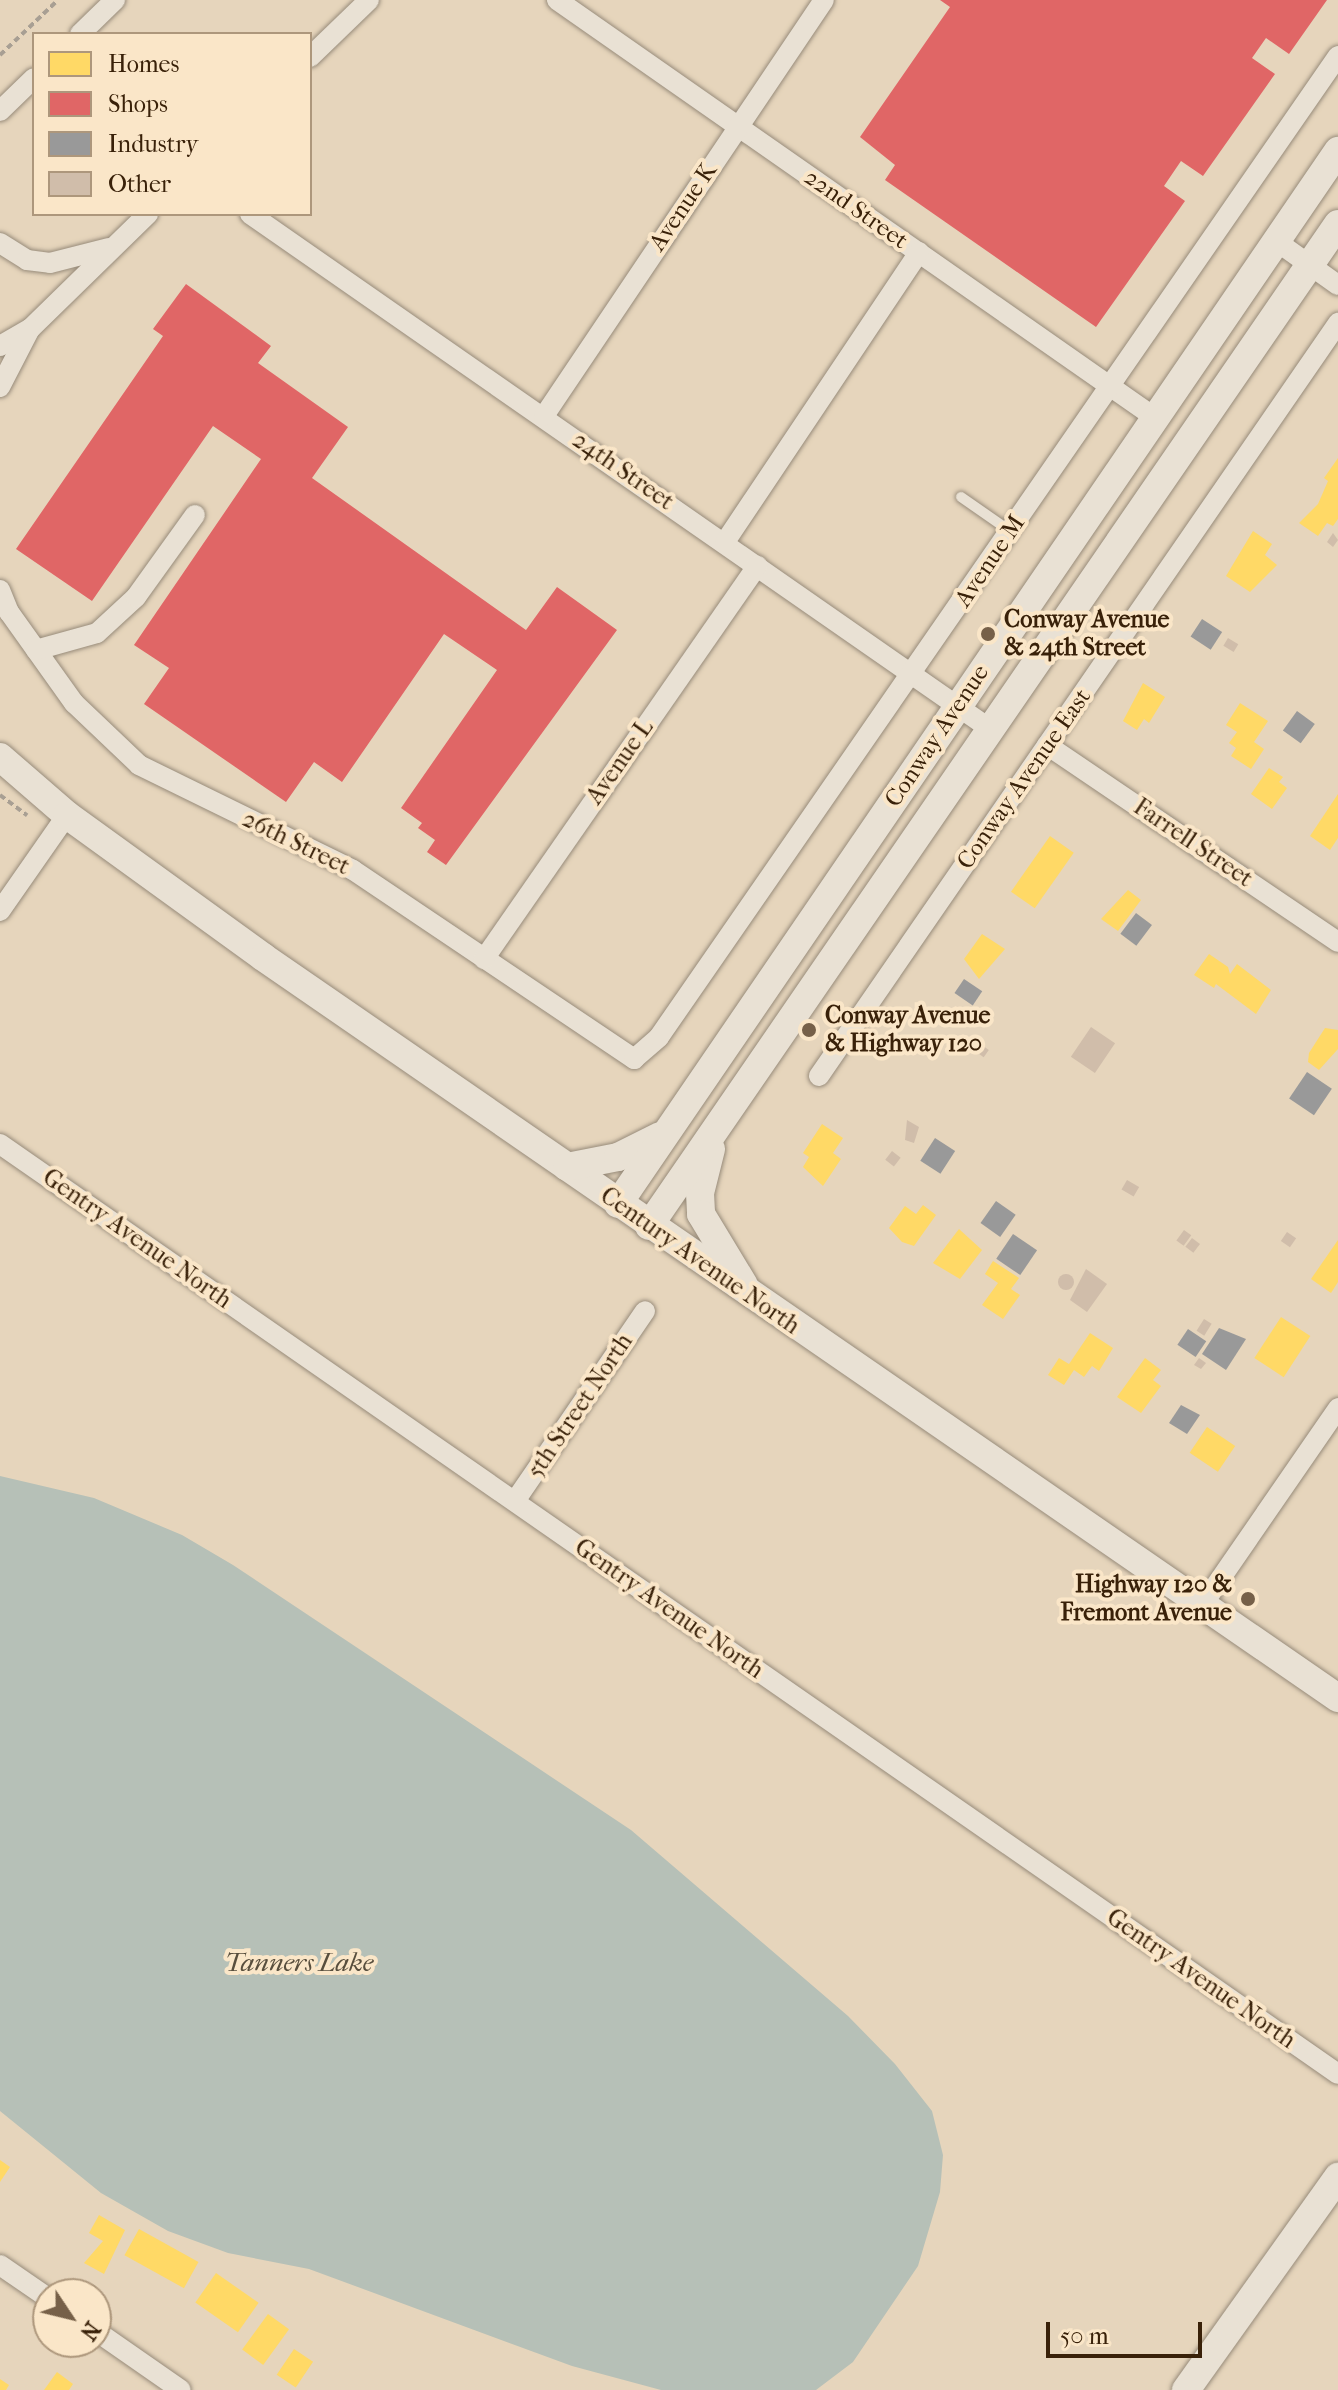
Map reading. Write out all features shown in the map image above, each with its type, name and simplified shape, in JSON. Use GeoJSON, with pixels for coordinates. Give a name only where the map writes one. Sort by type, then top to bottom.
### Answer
{"type":"FeatureCollection","features":[{"type":"Feature","properties":{"kind":"street"},"geometry":{"type":"LineString","coordinates":[[82,32],[115,0]]}},
{"type":"Feature","properties":{"kind":"street","name":"22nd Street"},"geometry":{"type":"LineString","coordinates":[[557,0],[1154,417]]}},
{"type":"Feature","properties":{"kind":"street","name":"Avenue K"},"geometry":{"type":"LineString","coordinates":[[544,416],[824,0]]}},
{"type":"Feature","properties":{"kind":"street"},"geometry":{"type":"LineString","coordinates":[[312,55],[365,2]]}},
{"type":"Feature","properties":{"kind":"street","name":"Avenue M"},"geometry":{"type":"LineString","coordinates":[[634,1059],[659,1037],[913,675],[1338,56]]}},
{"type":"Feature","properties":{"kind":"street"},"geometry":{"type":"LineString","coordinates":[[0,111],[32,80]]}},
{"type":"Feature","properties":{"kind":"street","name":"Conway Avenue"},"geometry":{"type":"LineString","coordinates":[[618,1204],[1338,151]]}},
{"type":"Feature","properties":{"kind":"street"},"geometry":{"type":"LineString","coordinates":[[0,346],[30,329],[146,216]]}},
{"type":"Feature","properties":{"kind":"street","name":"24th Street"},"geometry":{"type":"LineString","coordinates":[[253,216],[993,731]]}},
{"type":"Feature","properties":{"kind":"street","name":"Conway Avenue"},"geometry":{"type":"LineString","coordinates":[[649,1226],[993,731],[1338,224]]}},
{"type":"Feature","properties":{"kind":"street"},"geometry":{"type":"LineString","coordinates":[[1276,241],[1338,285]]}},
{"type":"Feature","properties":{"kind":"street"},"geometry":{"type":"LineString","coordinates":[[0,243],[27,260],[50,263],[114,247]]}},
{"type":"Feature","properties":{"kind":"street"},"geometry":{"type":"LineString","coordinates":[[725,542],[919,252]]}},
{"type":"Feature","properties":{"kind":"street","name":"Conway Avenue East"},"geometry":{"type":"LineString","coordinates":[[819,1076],[1338,323]]}},
{"type":"Feature","properties":{"kind":"street"},"geometry":{"type":"LineString","coordinates":[[0,387],[30,329]]}},
{"type":"Feature","properties":{"kind":"street"},"geometry":{"type":"LineString","coordinates":[[36,650],[97,633],[136,597],[195,515]]}},
{"type":"Feature","properties":{"kind":"street","name":"Avenue L"},"geometry":{"type":"LineString","coordinates":[[484,959],[757,566]]}},
{"type":"Feature","properties":{"kind":"street","name":"26th Street"},"geometry":{"type":"LineString","coordinates":[[0,590],[36,650],[74,703],[139,765],[353,870],[634,1059]]}},
{"type":"Feature","properties":{"kind":"street","name":"Farrell Street"},"geometry":{"type":"LineString","coordinates":[[1047,745],[1338,942]]}},
{"type":"Feature","properties":{"kind":"street","name":"Century Avenue North"},"geometry":{"type":"LineString","coordinates":[[0,757],[67,815],[649,1226],[1338,1698]]}},
{"type":"Feature","properties":{"kind":"street","name":"Century Avenue North"},"geometry":{"type":"LineString","coordinates":[[0,780],[67,815]]}},
{"type":"Feature","properties":{"kind":"street"},"geometry":{"type":"LineString","coordinates":[[0,911],[67,815]]}},
{"type":"Feature","properties":{"kind":"street"},"geometry":{"type":"LineString","coordinates":[[720,1124],[702,1179],[701,1214],[754,1299]]}},
{"type":"Feature","properties":{"kind":"street"},"geometry":{"type":"LineString","coordinates":[[567,1167],[618,1157],[671,1128]]}},
{"type":"Feature","properties":{"kind":"street","name":"Gentry Avenue North"},"geometry":{"type":"LineString","coordinates":[[0,1144],[1338,2074]]}},
{"type":"Feature","properties":{"kind":"street","name":"5th Street North"},"geometry":{"type":"LineString","coordinates":[[515,1501],[645,1311]]}},
{"type":"Feature","properties":{"kind":"street"},"geometry":{"type":"LineString","coordinates":[[1203,1604],[1338,1408]]}},
{"type":"Feature","properties":{"kind":"street"},"geometry":{"type":"LineString","coordinates":[[1186,2390],[1338,2177]]}},
{"type":"Feature","properties":{"kind":"street"},"geometry":{"type":"LineString","coordinates":[[0,2265],[32,2287]]}},
{"type":"Feature","properties":{"kind":"street"},"geometry":{"type":"LineString","coordinates":[[112,2342],[181,2390]]}},
{"type":"Feature","properties":{"kind":"lane"},"geometry":{"type":"LineString","coordinates":[[961,497],[1010,531]]}},
{"type":"Feature","properties":{"kind":"path"},"geometry":{"type":"LineString","coordinates":[[0,55],[58,0]]}},
{"type":"Feature","properties":{"kind":"path"},"geometry":{"type":"LineString","coordinates":[[0,795],[35,820]]}},
{"type":"Feature","properties":{"kind":"water","name":"Tanners Lake"},"geometry":{"type":"Polygon","coordinates":[[[0,1476],[94,1498],[182,1535],[233,1565],[631,1830],[848,2016],[895,2064],[932,2111],[943,2155],[940,2192],[918,2266],[853,2362],[816,2390],[661,2390],[572,2366],[309,2269],[228,2253],[168,2231],[101,2193],[0,2111],[0,1476]]]}},
{"type":"Feature","properties":{"kind":"building: Homes"},"geometry":{"type":"Polygon","coordinates":[[[1338,458],[1338,519],[1333,526],[1327,523],[1318,536],[1299,523],[1318,504],[1328,481],[1324,478],[1338,458]]]}},
{"type":"Feature","properties":{"kind":"building: Homes"},"geometry":{"type":"Polygon","coordinates":[[[1253,531],[1272,544],[1265,555],[1277,565],[1250,592],[1226,576],[1253,531]]]}},
{"type":"Feature","properties":{"kind":"building: Homes"},"geometry":{"type":"Polygon","coordinates":[[[1143,683],[1165,697],[1149,723],[1144,719],[1137,730],[1123,721],[1143,683]]]}},
{"type":"Feature","properties":{"kind":"building: Homes"},"geometry":{"type":"Polygon","coordinates":[[[1240,703],[1268,721],[1254,742],[1264,749],[1251,769],[1231,756],[1236,748],[1229,743],[1237,732],[1226,725],[1240,703]]]}},
{"type":"Feature","properties":{"kind":"building: Homes"},"geometry":{"type":"Polygon","coordinates":[[[1269,768],[1283,777],[1279,782],[1287,788],[1272,809],[1251,794],[1269,768]]]}},
{"type":"Feature","properties":{"kind":"building: Homes"},"geometry":{"type":"Polygon","coordinates":[[[1338,794],[1338,838],[1330,850],[1310,836],[1338,794]]]}},
{"type":"Feature","properties":{"kind":"building: Homes"},"geometry":{"type":"Polygon","coordinates":[[[1050,836],[1074,853],[1035,908],[1011,892],[1050,836]]]}},
{"type":"Feature","properties":{"kind":"building: Homes"},"geometry":{"type":"Polygon","coordinates":[[[1128,890],[1141,900],[1118,931],[1101,919],[1128,890]]]}},
{"type":"Feature","properties":{"kind":"building: Homes"},"geometry":{"type":"Polygon","coordinates":[[[982,934],[1005,949],[979,979],[964,959],[982,934]]]}},
{"type":"Feature","properties":{"kind":"building: Homes"},"geometry":{"type":"Polygon","coordinates":[[[1209,954],[1228,967],[1230,974],[1237,964],[1271,990],[1256,1014],[1216,984],[1214,988],[1194,975],[1209,954]]]}},
{"type":"Feature","properties":{"kind":"building: Homes"},"geometry":{"type":"Polygon","coordinates":[[[1325,1028],[1338,1030],[1338,1049],[1319,1070],[1308,1062],[1309,1053],[1325,1028]]]}},
{"type":"Feature","properties":{"kind":"building: Homes"},"geometry":{"type":"Polygon","coordinates":[[[822,1124],[843,1138],[833,1153],[841,1159],[823,1186],[803,1167],[809,1157],[803,1153],[822,1124]]]}},
{"type":"Feature","properties":{"kind":"building: Homes"},"geometry":{"type":"Polygon","coordinates":[[[923,1205],[936,1215],[914,1246],[902,1242],[889,1228],[905,1206],[916,1214],[923,1205]]]}},
{"type":"Feature","properties":{"kind":"building: Homes"},"geometry":{"type":"Polygon","coordinates":[[[959,1229],[982,1250],[960,1279],[933,1263],[959,1229]]]}},
{"type":"Feature","properties":{"kind":"building: Homes"},"geometry":{"type":"Polygon","coordinates":[[[1338,1240],[1338,1282],[1331,1293],[1311,1279],[1338,1240]]]}},
{"type":"Feature","properties":{"kind":"building: Homes"},"geometry":{"type":"Polygon","coordinates":[[[993,1261],[1019,1278],[1011,1289],[1020,1295],[1003,1319],[982,1305],[998,1283],[985,1274],[993,1261]]]}},
{"type":"Feature","properties":{"kind":"building: Homes"},"geometry":{"type":"Polygon","coordinates":[[[1281,1317],[1310,1336],[1284,1377],[1254,1358],[1281,1317]]]}},
{"type":"Feature","properties":{"kind":"building: Homes"},"geometry":{"type":"Polygon","coordinates":[[[1090,1333],[1113,1348],[1099,1371],[1092,1366],[1084,1377],[1074,1370],[1064,1385],[1048,1375],[1059,1358],[1069,1364],[1090,1333]]]}},
{"type":"Feature","properties":{"kind":"building: Homes"},"geometry":{"type":"Polygon","coordinates":[[[1145,1358],[1161,1370],[1153,1380],[1161,1386],[1141,1413],[1117,1397],[1145,1358]]]}},
{"type":"Feature","properties":{"kind":"building: Homes"},"geometry":{"type":"Polygon","coordinates":[[[1207,1427],[1235,1446],[1218,1472],[1190,1453],[1207,1427]]]}},
{"type":"Feature","properties":{"kind":"building: Homes"},"geometry":{"type":"Polygon","coordinates":[[[0,2160],[10,2167],[0,2182],[0,2160]]]}},
{"type":"Feature","properties":{"kind":"building: Homes"},"geometry":{"type":"Polygon","coordinates":[[[99,2215],[125,2230],[104,2274],[84,2263],[103,2241],[89,2233],[99,2215]]]}},
{"type":"Feature","properties":{"kind":"building: Homes"},"geometry":{"type":"Polygon","coordinates":[[[139,2229],[198,2262],[184,2288],[124,2255],[139,2229]]]}},
{"type":"Feature","properties":{"kind":"building: Homes"},"geometry":{"type":"Polygon","coordinates":[[[216,2273],[259,2303],[238,2332],[195,2302],[216,2273]]]}},
{"type":"Feature","properties":{"kind":"building: Homes"},"geometry":{"type":"Polygon","coordinates":[[[268,2314],[289,2329],[263,2365],[242,2350],[268,2314]]]}},
{"type":"Feature","properties":{"kind":"building: Homes"},"geometry":{"type":"Polygon","coordinates":[[[294,2349],[313,2362],[296,2388],[277,2375],[294,2349]]]}},
{"type":"Feature","properties":{"kind":"building: Homes"},"geometry":{"type":"Polygon","coordinates":[[[57,2372],[73,2384],[69,2390],[44,2390],[57,2372]]]}},
{"type":"Feature","properties":{"kind":"building: Homes"},"geometry":{"type":"Polygon","coordinates":[[[0,2379],[9,2385],[6,2390],[0,2390],[0,2379]]]}},
{"type":"Feature","properties":{"kind":"building: Shops"},"geometry":{"type":"Polygon","coordinates":[[[940,0],[1327,0],[1289,54],[1266,38],[1252,58],[1275,74],[1203,176],[1181,161],[1164,186],[1185,201],[1096,327],[885,180],[895,165],[860,137],[950,7],[940,0]]]}},
{"type":"Feature","properties":{"kind":"building: Shops"},"geometry":{"type":"Polygon","coordinates":[[[186,284],[271,346],[258,363],[348,427],[312,478],[526,630],[557,587],[617,630],[446,865],[427,852],[435,840],[418,828],[422,823],[401,808],[497,670],[444,634],[342,782],[314,762],[286,802],[144,704],[169,668],[134,645],[261,459],[213,426],[92,601],[16,549],[163,336],[153,329],[186,284]]]}},
{"type":"Feature","properties":{"kind":"building: Industry"},"geometry":{"type":"Polygon","coordinates":[[[1202,619],[1222,632],[1211,650],[1191,637],[1202,619]]]}},
{"type":"Feature","properties":{"kind":"building: Industry"},"geometry":{"type":"Polygon","coordinates":[[[1297,711],[1315,724],[1301,743],[1283,730],[1297,711]]]}},
{"type":"Feature","properties":{"kind":"building: Industry"},"geometry":{"type":"Polygon","coordinates":[[[1136,913],[1152,925],[1136,946],[1120,934],[1136,913]]]}},
{"type":"Feature","properties":{"kind":"building: Industry"},"geometry":{"type":"Polygon","coordinates":[[[964,979],[982,991],[973,1005],[954,993],[964,979]]]}},
{"type":"Feature","properties":{"kind":"building: Industry"},"geometry":{"type":"Polygon","coordinates":[[[1307,1072],[1332,1089],[1314,1115],[1289,1099],[1307,1072]]]}},
{"type":"Feature","properties":{"kind":"building: Industry"},"geometry":{"type":"Polygon","coordinates":[[[935,1138],[955,1151],[940,1174],[920,1161],[935,1138]]]}},
{"type":"Feature","properties":{"kind":"building: Industry"},"geometry":{"type":"Polygon","coordinates":[[[996,1201],[1016,1215],[1000,1237],[981,1223],[996,1201]]]}},
{"type":"Feature","properties":{"kind":"building: Industry"},"geometry":{"type":"Polygon","coordinates":[[[1013,1234],[1037,1250],[1020,1275],[996,1259],[1013,1234]]]}},
{"type":"Feature","properties":{"kind":"building: Industry"},"geometry":{"type":"Polygon","coordinates":[[[1219,1328],[1246,1339],[1226,1370],[1202,1354],[1219,1328]]]}},
{"type":"Feature","properties":{"kind":"building: Industry"},"geometry":{"type":"Polygon","coordinates":[[[1188,1329],[1206,1341],[1196,1357],[1177,1345],[1188,1329]]]}},
{"type":"Feature","properties":{"kind":"building: Industry"},"geometry":{"type":"Polygon","coordinates":[[[1181,1405],[1200,1415],[1187,1434],[1169,1423],[1181,1405]]]}},
{"type":"Feature","properties":{"kind":"building: Other"},"geometry":{"type":"Polygon","coordinates":[[[1333,533],[1338,540],[1333,547],[1327,542],[1333,533]]]}},
{"type":"Feature","properties":{"kind":"building: Other"},"geometry":{"type":"Polygon","coordinates":[[[1228,638],[1238,644],[1234,652],[1223,646],[1228,638]]]}},
{"type":"Feature","properties":{"kind":"building: Other"},"geometry":{"type":"Polygon","coordinates":[[[1091,1027],[1115,1043],[1095,1073],[1071,1057],[1091,1027]]]}},
{"type":"Feature","properties":{"kind":"building: Other"},"geometry":{"type":"Polygon","coordinates":[[[979,1043],[989,1050],[984,1057],[974,1050],[979,1043]]]}},
{"type":"Feature","properties":{"kind":"building: Other"},"geometry":{"type":"Polygon","coordinates":[[[907,1120],[919,1127],[914,1143],[905,1140],[907,1120]]]}},
{"type":"Feature","properties":{"kind":"building: Other"},"geometry":{"type":"Polygon","coordinates":[[[892,1151],[901,1158],[894,1166],[885,1160],[892,1151]]]}},
{"type":"Feature","properties":{"kind":"building: Other"},"geometry":{"type":"Polygon","coordinates":[[[1127,1180],[1139,1187],[1134,1197],[1122,1190],[1127,1180]]]}},
{"type":"Feature","properties":{"kind":"building: Other"},"geometry":{"type":"Polygon","coordinates":[[[1184,1230],[1191,1235],[1184,1246],[1176,1241],[1184,1230]]]}},
{"type":"Feature","properties":{"kind":"building: Other"},"geometry":{"type":"Polygon","coordinates":[[[1287,1232],[1296,1238],[1290,1247],[1281,1241],[1287,1232]]]}},
{"type":"Feature","properties":{"kind":"building: Other"},"geometry":{"type":"Polygon","coordinates":[[[1192,1238],[1200,1244],[1193,1253],[1185,1247],[1192,1238]]]}},
{"type":"Feature","properties":{"kind":"building: Other"},"geometry":{"type":"Polygon","coordinates":[[[1086,1269],[1107,1284],[1087,1312],[1070,1300],[1086,1269]]]}},
{"type":"Feature","properties":{"kind":"building: Other"},"geometry":{"type":"Polygon","coordinates":[[[1066,1274],[1074,1282],[1066,1290],[1058,1282],[1066,1274]]]}},
{"type":"Feature","properties":{"kind":"building: Other"},"geometry":{"type":"Polygon","coordinates":[[[1204,1319],[1212,1324],[1204,1336],[1197,1331],[1204,1319]]]}},
{"type":"Feature","properties":{"kind":"building: Other"},"geometry":{"type":"Polygon","coordinates":[[[1199,1358],[1206,1363],[1201,1369],[1194,1365],[1199,1358]]]}},
{"type":"Feature","properties":{"kind":"place","name":"Conway Avenue & 24th Street"},"geometry":{"type":"Point","coordinates":[988,634]}},
{"type":"Feature","properties":{"kind":"place","name":"Conway Avenue & Highway 120"},"geometry":{"type":"Point","coordinates":[809,1030]}},
{"type":"Feature","properties":{"kind":"place","name":"Highway 120 & Fremont Avenue"},"geometry":{"type":"Point","coordinates":[1248,1599]}}]}
